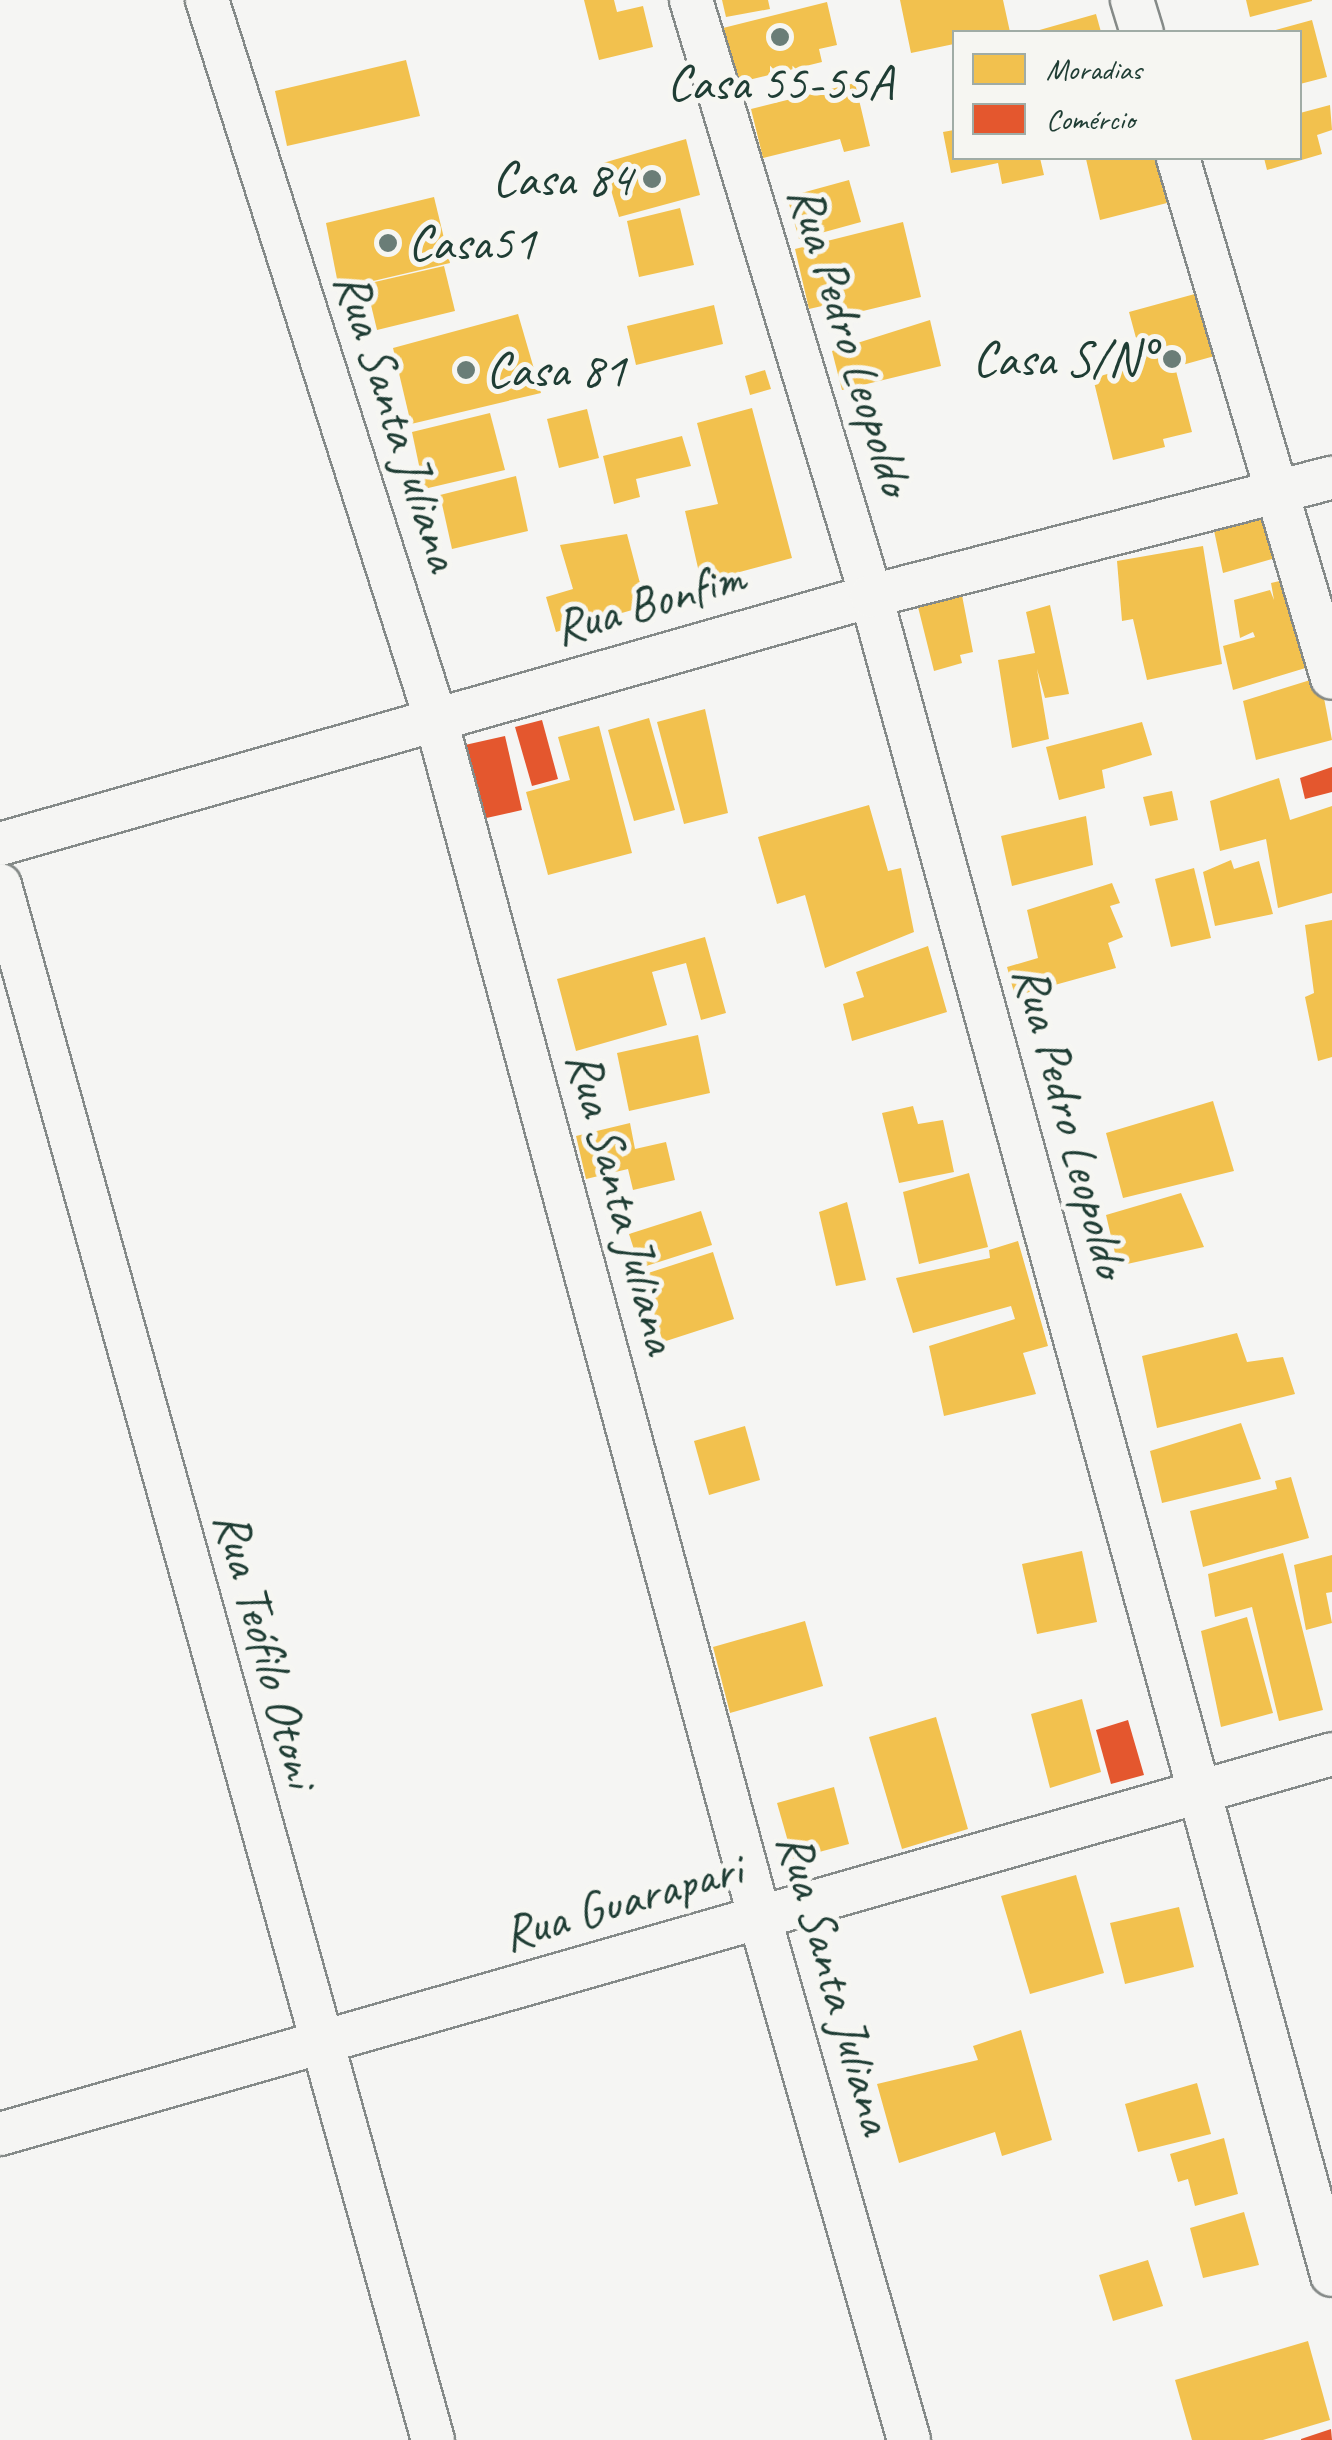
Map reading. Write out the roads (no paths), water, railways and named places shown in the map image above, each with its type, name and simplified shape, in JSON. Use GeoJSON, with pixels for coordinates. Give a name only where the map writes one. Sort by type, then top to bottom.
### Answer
{"type":"FeatureCollection","features":[{"type":"Feature","properties":{"kind":"street","name":"Rua Santa Juliana"},"geometry":{"type":"LineString","coordinates":[[207,0],[436,720],[760,1919],[909,2440]]}},
{"type":"Feature","properties":{"kind":"street","name":"Rua Pedro Leopoldo"},"geometry":{"type":"LineString","coordinates":[[691,0],[871,596],[1197,1795],[1332,2275]]}},
{"type":"Feature","properties":{"kind":"street"},"geometry":{"type":"LineString","coordinates":[[1132,0],[1141,30]]}},
{"type":"Feature","properties":{"kind":"street"},"geometry":{"type":"LineString","coordinates":[[1179,160],[1332,678]]}},
{"type":"Feature","properties":{"kind":"street","name":"Rua Bonfim"},"geometry":{"type":"LineString","coordinates":[[0,844],[871,596],[1277,496],[1332,478]]}},
{"type":"Feature","properties":{"kind":"street","name":"Rua Teófilo Otoni"},"geometry":{"type":"LineString","coordinates":[[0,885],[319,2046],[433,2440]]}},
{"type":"Feature","properties":{"kind":"street","name":"Rua Guarapari"},"geometry":{"type":"LineString","coordinates":[[0,2134],[1332,1754]]}},
{"type":"Feature","properties":{"kind":"place","name":"Casa 55-55A"},"geometry":{"type":"Point","coordinates":[780,37]}},
{"type":"Feature","properties":{"kind":"place","name":"Casa 84"},"geometry":{"type":"Point","coordinates":[652,179]}},
{"type":"Feature","properties":{"kind":"place","name":"Casa51"},"geometry":{"type":"Point","coordinates":[388,243]}},
{"type":"Feature","properties":{"kind":"place","name":"Casa S/N°"},"geometry":{"type":"Point","coordinates":[1172,359]}},
{"type":"Feature","properties":{"kind":"place","name":"Casa 81"},"geometry":{"type":"Point","coordinates":[466,370]}}]}
